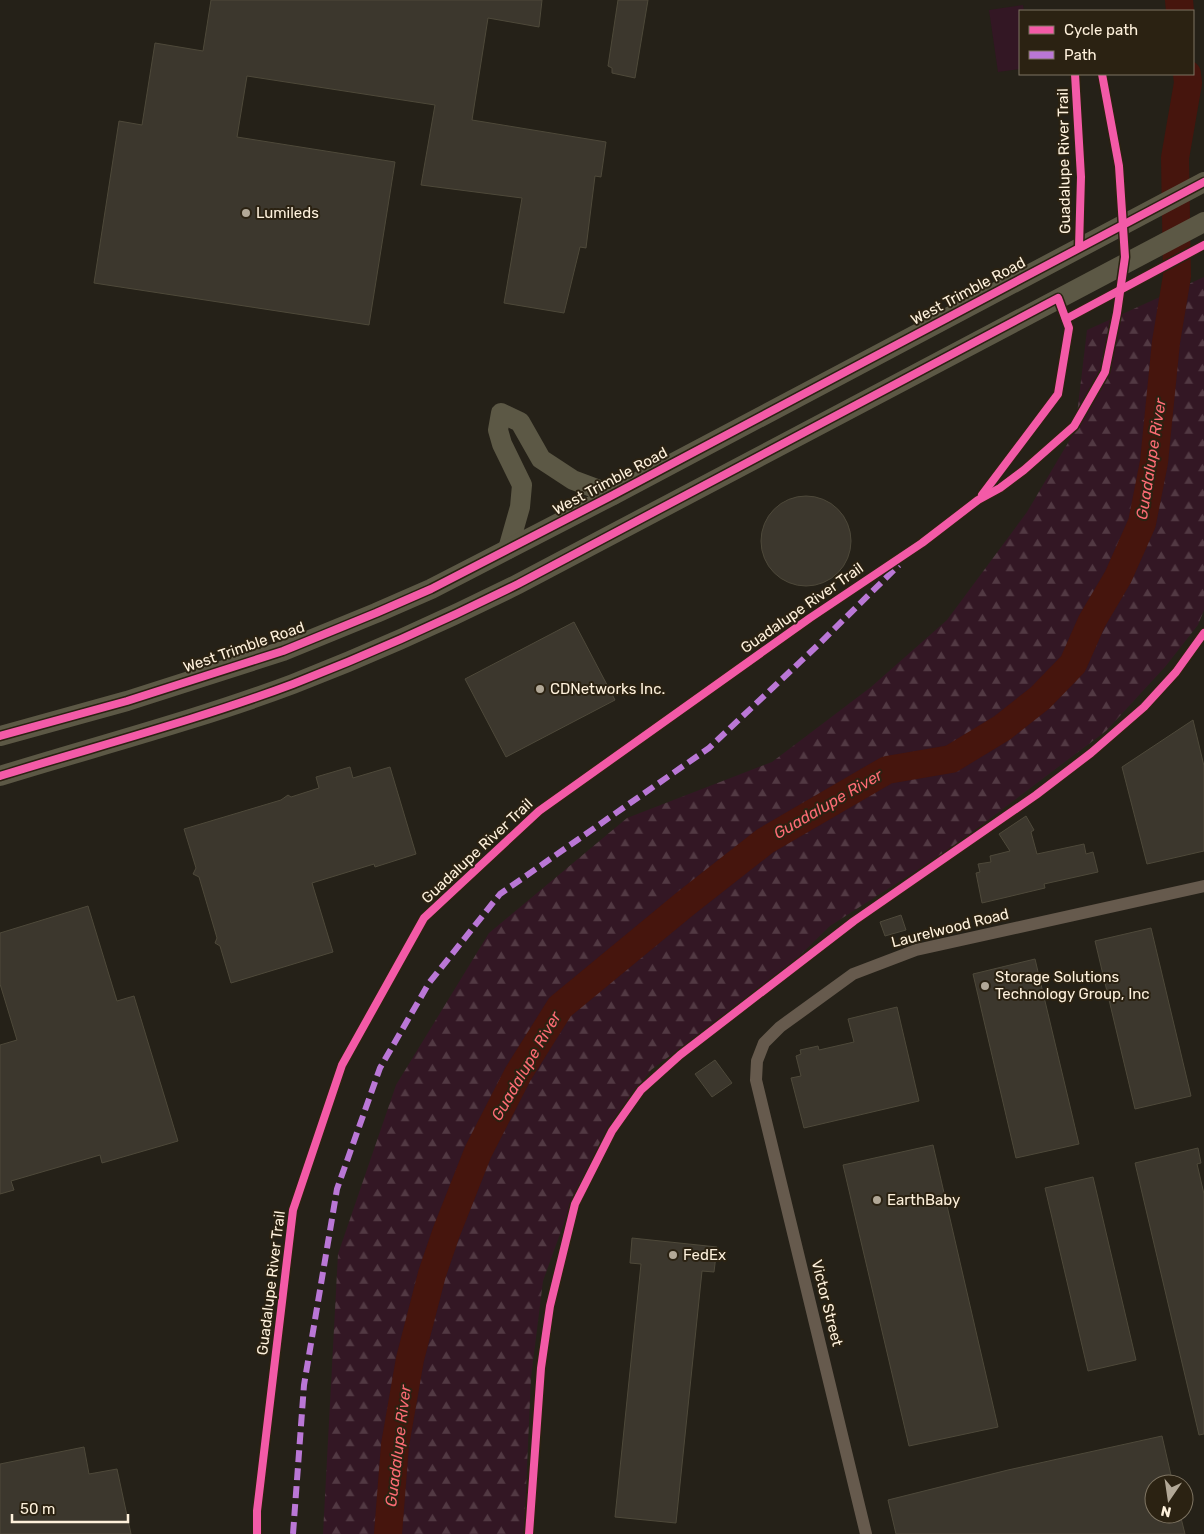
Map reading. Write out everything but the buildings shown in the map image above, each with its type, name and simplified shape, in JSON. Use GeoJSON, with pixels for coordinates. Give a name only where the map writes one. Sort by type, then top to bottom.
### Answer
{"type":"FeatureCollection","features":[{"type":"Feature","properties":{"kind":"main road","name":"West Trimble Road"},"geometry":{"type":"LineString","coordinates":[[0,736],[126,700],[283,651],[431,589],[613,495],[1204,182]]}},
{"type":"Feature","properties":{"kind":"main road"},"geometry":{"type":"LineString","coordinates":[[0,776],[175,724],[291,685],[438,624],[518,584],[1204,222]]}},
{"type":"Feature","properties":{"kind":"main road"},"geometry":{"type":"LineString","coordinates":[[508,549],[520,507],[522,485],[502,444],[498,430],[501,413],[520,422],[541,459],[570,478],[613,495]]}},
{"type":"Feature","properties":{"kind":"main road"},"geometry":{"type":"LineString","coordinates":[[509,458],[534,445]]}},
{"type":"Feature","properties":{"kind":"street","name":"Laurelwood Road"},"geometry":{"type":"LineString","coordinates":[[756,1080],[757,1061],[764,1043],[780,1027],[853,974],[916,950],[1204,886]]}},
{"type":"Feature","properties":{"kind":"street","name":"Victor Street"},"geometry":{"type":"LineString","coordinates":[[756,1080],[866,1534]]}},
{"type":"Feature","properties":{"kind":"green space"},"geometry":{"type":"Polygon","coordinates":[[[1023,5],[1024,10],[1019,10],[1019,69],[998,72],[989,10],[1023,5]]]}},
{"type":"Feature","properties":{"kind":"green space"},"geometry":{"type":"Polygon","coordinates":[[[1204,277],[1204,610],[1198,625],[1165,667],[1106,731],[947,851],[830,926],[786,969],[651,1070],[607,1129],[572,1201],[543,1281],[531,1378],[524,1534],[323,1534],[338,1254],[396,1085],[489,933],[627,818],[772,762],[871,687],[947,620],[1027,512],[1075,431],[1087,330],[1204,277]]]}},
{"type":"Feature","properties":{"kind":"waterway","name":"Guadalupe River"},"geometry":{"type":"LineString","coordinates":[[1179,0],[1180,10]]}},
{"type":"Feature","properties":{"kind":"waterway","name":"Guadalupe River"},"geometry":{"type":"LineString","coordinates":[[388,1534],[395,1445],[410,1359],[432,1274],[478,1152],[518,1074],[560,1007],[686,903],[765,841],[887,770],[951,759],[1002,728],[1040,698],[1073,664],[1092,621],[1118,577],[1142,523],[1154,462],[1166,342],[1177,276],[1175,158],[1188,83],[1187,75]]}},
{"type":"Feature","properties":{"kind":"marked path"},"geometry":{"type":"LineString","coordinates":[[293,1534],[304,1385],[337,1189],[380,1068],[429,983],[500,894],[709,748],[899,565]]}},
{"type":"Feature","properties":{"kind":"cycle path","name":"Guadalupe River Trail"},"geometry":{"type":"LineString","coordinates":[[1075,75],[1081,177],[1079,247]]}},
{"type":"Feature","properties":{"kind":"cycle path","name":"Guadalupe River Trail"},"geometry":{"type":"LineString","coordinates":[[257,1534],[257,1511],[293,1210],[342,1065],[424,918],[539,811],[810,618],[922,543],[978,500],[1000,488],[1024,470],[1074,426],[1105,372],[1117,313],[1125,257],[1119,166],[1102,75]]}},
{"type":"Feature","properties":{"kind":"cycle path"},"geometry":{"type":"LineString","coordinates":[[0,736],[127,701],[283,651],[431,589],[613,495],[1204,182]]}},
{"type":"Feature","properties":{"kind":"cycle path"},"geometry":{"type":"LineString","coordinates":[[1066,319],[1204,245]]}},
{"type":"Feature","properties":{"kind":"cycle path"},"geometry":{"type":"LineString","coordinates":[[0,776],[257,697],[350,661],[435,624],[518,584],[1058,298],[1069,328],[1058,394],[982,495]]}},
{"type":"Feature","properties":{"kind":"cycle path"},"geometry":{"type":"LineString","coordinates":[[529,1534],[541,1368],[550,1306],[575,1204],[612,1131],[641,1090],[680,1055],[854,921],[1036,795],[1091,753],[1144,707],[1176,672],[1204,633]]}},
{"type":"Feature","properties":{"kind":"place","name":"Lumileds"},"geometry":{"type":"Point","coordinates":[246,213]}},
{"type":"Feature","properties":{"kind":"place","name":"CDNetworks Inc."},"geometry":{"type":"Point","coordinates":[540,689]}},
{"type":"Feature","properties":{"kind":"place","name":"Storage Solutions Technology Group, Inc"},"geometry":{"type":"Point","coordinates":[985,986]}},
{"type":"Feature","properties":{"kind":"place","name":"EarthBaby"},"geometry":{"type":"Point","coordinates":[877,1200]}},
{"type":"Feature","properties":{"kind":"place","name":"FedEx"},"geometry":{"type":"Point","coordinates":[673,1255]}}]}
